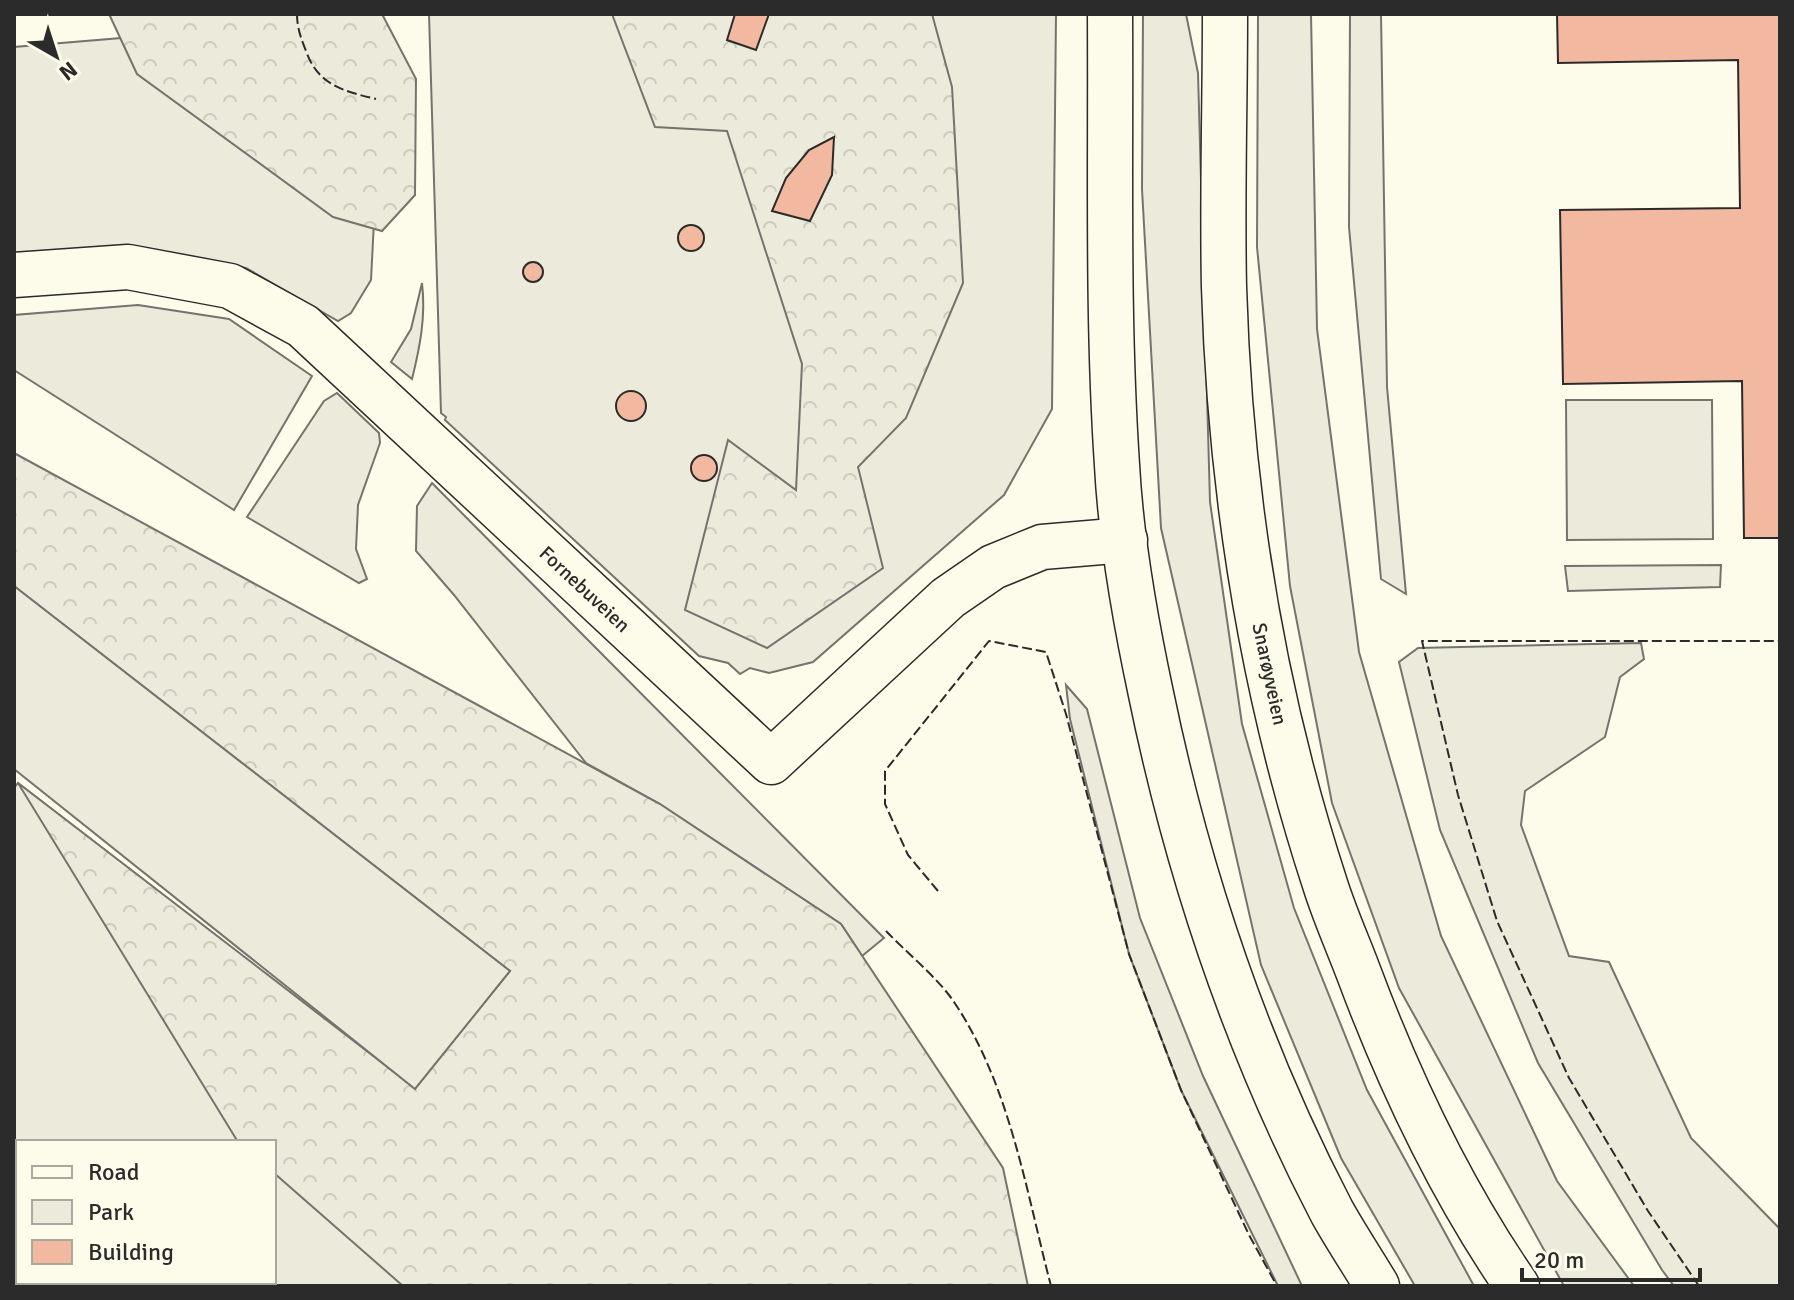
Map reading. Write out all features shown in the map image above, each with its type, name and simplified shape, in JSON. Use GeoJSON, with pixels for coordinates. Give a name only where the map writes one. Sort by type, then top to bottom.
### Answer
{"type":"FeatureCollection","features":[{"type":"Feature","properties":{"kind":"main road"},"geometry":{"type":"LineString","coordinates":[[1110,14],[1111,291],[1117,467],[1135,620],[1167,771],[1215,938],[1266,1072],[1333,1213],[1377,1286]]}},
{"type":"Feature","properties":{"kind":"main road","name":"Snarøyveien"},"geometry":{"type":"LineString","coordinates":[[1225,14],[1224,288],[1234,433],[1252,586],[1280,727],[1325,884],[1380,1031],[1438,1155],[1517,1286]]}},
{"type":"Feature","properties":{"kind":"main road","name":"Fornebuveien"},"geometry":{"type":"LineString","coordinates":[[14,275],[128,267],[230,286],[303,326],[771,762],[948,598],[993,567],[1042,547],[1125,540]]}},
{"type":"Feature","properties":{"kind":"green space"},"geometry":{"type":"Polygon","coordinates":[[[109,14],[382,14],[416,79],[415,195],[382,231],[333,217],[137,74],[109,14]]]}},
{"type":"Feature","properties":{"kind":"green space"},"geometry":{"type":"Polygon","coordinates":[[[429,14],[1056,14],[1052,409],[1004,495],[813,662],[769,673],[750,668],[740,674],[728,663],[699,656],[445,420],[441,413],[429,14]]]}},
{"type":"Feature","properties":{"kind":"green space"},"geometry":{"type":"Polygon","coordinates":[[[612,14],[932,14],[952,87],[963,283],[906,418],[858,467],[883,568],[767,648],[685,610],[728,440],[796,490],[802,364],[727,131],[655,127],[612,14]]]}},
{"type":"Feature","properties":{"kind":"green space"},"geometry":{"type":"Polygon","coordinates":[[[1143,14],[1186,14],[1198,73],[1210,502],[1242,724],[1294,908],[1367,1090],[1474,1286],[1415,1286],[1341,1158],[1261,965],[1161,528],[1142,189],[1143,14]]]}},
{"type":"Feature","properties":{"kind":"green space"},"geometry":{"type":"Polygon","coordinates":[[[1258,14],[1311,14],[1317,329],[1359,652],[1441,936],[1557,1181],[1634,1286],[1564,1286],[1399,988],[1332,803],[1290,586],[1257,247],[1258,14]]]}},
{"type":"Feature","properties":{"kind":"green space"},"geometry":{"type":"Polygon","coordinates":[[[1350,14],[1381,14],[1387,387],[1406,594],[1381,579],[1349,227],[1350,14]]]}},
{"type":"Feature","properties":{"kind":"green space"},"geometry":{"type":"Polygon","coordinates":[[[288,24],[377,162],[371,280],[351,313],[338,321],[246,268],[119,246],[14,254],[14,47],[288,24]]]}},
{"type":"Feature","properties":{"kind":"green space"},"geometry":{"type":"Polygon","coordinates":[[[422,283],[422,331],[412,379],[391,362],[411,329],[422,283]]]}},
{"type":"Feature","properties":{"kind":"green space"},"geometry":{"type":"Polygon","coordinates":[[[138,305],[229,319],[312,376],[234,510],[14,370],[14,315],[138,305]]]}},
{"type":"Feature","properties":{"kind":"green space"},"geometry":{"type":"Polygon","coordinates":[[[337,393],[379,433],[380,443],[358,505],[356,549],[367,579],[359,583],[247,517],[324,401],[337,393]]]}},
{"type":"Feature","properties":{"kind":"green space"},"geometry":{"type":"Polygon","coordinates":[[[1566,400],[1712,400],[1713,539],[1567,540],[1566,400]]]}},
{"type":"Feature","properties":{"kind":"green space"},"geometry":{"type":"Polygon","coordinates":[[[14,453],[660,804],[841,924],[1003,1168],[1028,1286],[403,1286],[276,1175],[276,1140],[237,1140],[18,783],[415,1088],[510,971],[14,586],[14,453]]]}},
{"type":"Feature","properties":{"kind":"green space"},"geometry":{"type":"Polygon","coordinates":[[[432,483],[884,938],[862,956],[841,924],[660,804],[586,763],[416,551],[417,506],[432,483]]]}},
{"type":"Feature","properties":{"kind":"green space"},"geometry":{"type":"Polygon","coordinates":[[[1721,565],[1720,587],[1568,591],[1565,566],[1721,565]]]}},
{"type":"Feature","properties":{"kind":"green space"},"geometry":{"type":"Polygon","coordinates":[[[1641,643],[1644,659],[1620,677],[1605,737],[1525,791],[1521,825],[1569,956],[1609,962],[1691,1138],[1780,1229],[1780,1286],[1674,1286],[1662,1270],[1538,1063],[1440,830],[1399,662],[1418,648],[1641,643]]]}},
{"type":"Feature","properties":{"kind":"green space"},"geometry":{"type":"Polygon","coordinates":[[[1066,685],[1087,709],[1140,918],[1203,1076],[1302,1286],[1278,1286],[1181,1090],[1129,954],[1070,719],[1066,685]]]}},
{"type":"Feature","properties":{"kind":"green space"},"geometry":{"type":"Polygon","coordinates":[[[18,783],[415,1089],[595,1286],[14,1286],[14,788],[18,783]]]}},
{"type":"Feature","properties":{"kind":"shaded area"},"geometry":{"type":"Polygon","coordinates":[[[14,586],[510,971],[415,1089],[14,769],[14,586]]]}},
{"type":"Feature","properties":{"kind":"building"},"geometry":{"type":"Polygon","coordinates":[[[735,14],[769,14],[756,50],[727,40],[735,14]]]}},
{"type":"Feature","properties":{"kind":"building"},"geometry":{"type":"Polygon","coordinates":[[[1557,14],[1780,14],[1780,538],[1744,538],[1742,381],[1563,384],[1560,210],[1740,208],[1738,60],[1558,63],[1557,14]]]}},
{"type":"Feature","properties":{"kind":"building"},"geometry":{"type":"Polygon","coordinates":[[[834,137],[832,175],[810,221],[772,211],[786,178],[809,150],[834,137]]]}},
{"type":"Feature","properties":{"kind":"building"},"geometry":{"type":"Polygon","coordinates":[[[691,225],[700,229],[704,238],[700,247],[691,251],[682,247],[678,238],[682,229],[691,225]]]}},
{"type":"Feature","properties":{"kind":"building"},"geometry":{"type":"Polygon","coordinates":[[[533,262],[540,265],[543,272],[540,279],[533,282],[526,279],[523,272],[526,265],[533,262]]]}},
{"type":"Feature","properties":{"kind":"building"},"geometry":{"type":"Polygon","coordinates":[[[631,391],[642,395],[646,406],[642,417],[631,421],[620,417],[616,406],[620,395],[631,391]]]}},
{"type":"Feature","properties":{"kind":"building"},"geometry":{"type":"Polygon","coordinates":[[[704,455],[713,459],[717,468],[713,477],[704,481],[695,477],[691,468],[695,459],[704,455]]]}},
{"type":"Feature","properties":{"kind":"fence"},"geometry":{"type":"LineString","coordinates":[[297,14],[302,42],[317,72],[333,85],[376,99]]}},
{"type":"Feature","properties":{"kind":"fence"},"geometry":{"type":"LineString","coordinates":[[938,891],[908,855],[885,804],[885,771],[989,641],[1046,652],[1066,714],[1129,954],[1181,1090],[1249,1235],[1277,1286]]}},
{"type":"Feature","properties":{"kind":"fence"},"geometry":{"type":"LineString","coordinates":[[1699,1286],[1648,1211],[1569,1078],[1497,921],[1458,795],[1422,641],[1780,641]]}},
{"type":"Feature","properties":{"kind":"fence"},"geometry":{"type":"LineString","coordinates":[[886,931],[954,1002],[989,1068],[1014,1140],[1051,1286]]}}]}
